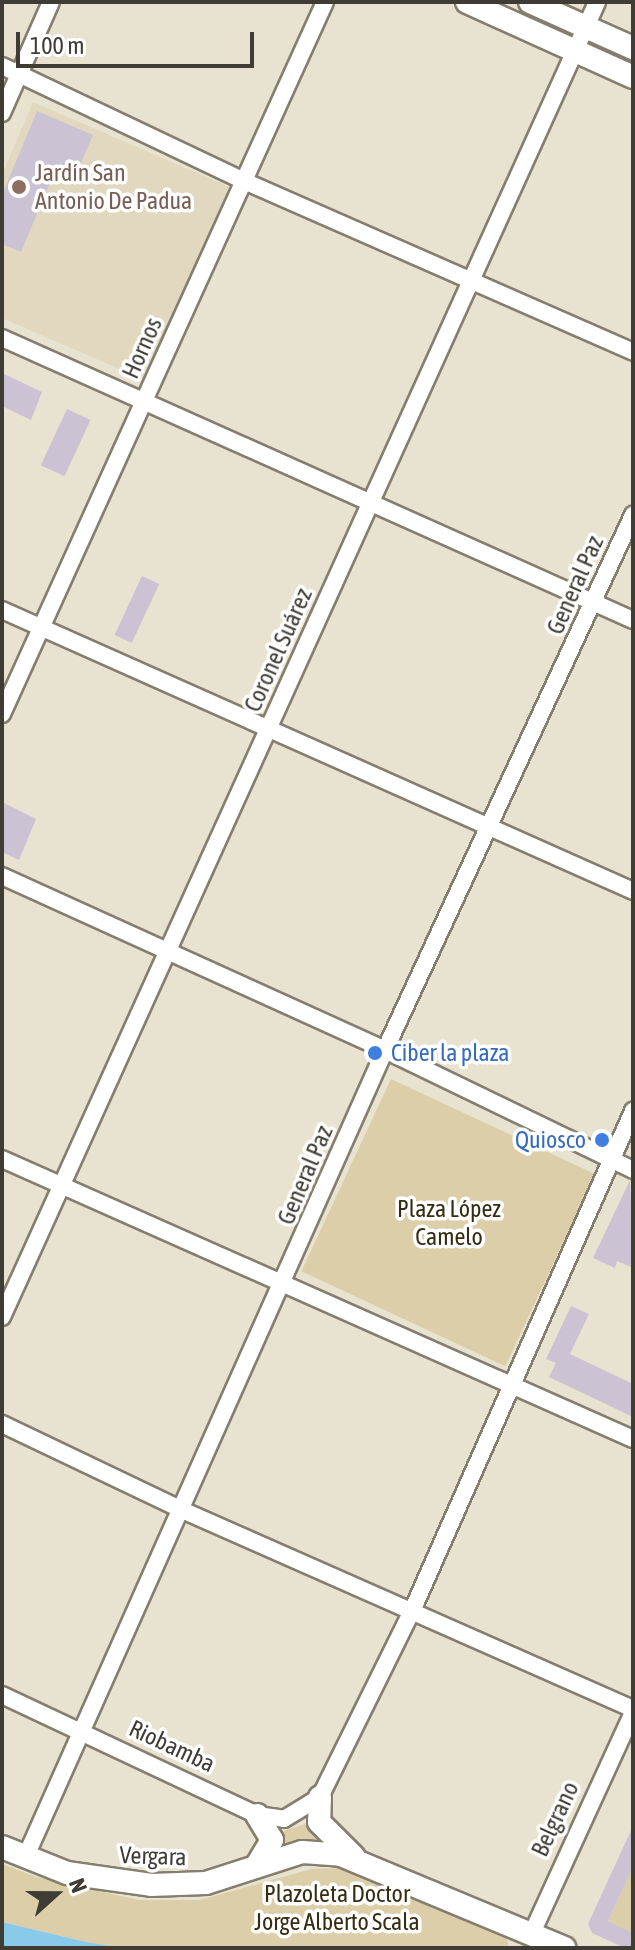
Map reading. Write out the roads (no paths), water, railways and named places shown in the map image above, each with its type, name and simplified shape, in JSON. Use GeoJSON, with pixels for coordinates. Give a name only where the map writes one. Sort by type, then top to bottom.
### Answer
{"type":"FeatureCollection","features":[{"type":"Feature","properties":{"kind":"street"},"geometry":{"type":"LineString","coordinates":[[2,113],[51,2]]}},
{"type":"Feature","properties":{"kind":"street","name":"Hornos"},"geometry":{"type":"LineString","coordinates":[[2,714],[325,2]]}},
{"type":"Feature","properties":{"kind":"street"},"geometry":{"type":"LineString","coordinates":[[467,2],[633,77]]}},
{"type":"Feature","properties":{"kind":"street"},"geometry":{"type":"LineString","coordinates":[[530,2],[633,48]]}},
{"type":"Feature","properties":{"kind":"street","name":"Coronel Suárez"},"geometry":{"type":"LineString","coordinates":[[2,1317],[597,2]]}},
{"type":"Feature","properties":{"kind":"street"},"geometry":{"type":"LineString","coordinates":[[2,66],[244,181],[633,352]]}},
{"type":"Feature","properties":{"kind":"street"},"geometry":{"type":"LineString","coordinates":[[2,338],[633,620]]}},
{"type":"Feature","properties":{"kind":"street","name":"General Paz"},"geometry":{"type":"LineString","coordinates":[[26,1856],[78,1730],[182,1510],[385,1050],[491,828],[633,515]]}},
{"type":"Feature","properties":{"kind":"street"},"geometry":{"type":"LineString","coordinates":[[2,610],[633,891]]}},
{"type":"Feature","properties":{"kind":"street"},"geometry":{"type":"LineString","coordinates":[[2,876],[385,1050],[633,1170]]}},
{"type":"Feature","properties":{"kind":"street"},"geometry":{"type":"LineString","coordinates":[[358,1860],[319,1822],[320,1797],[412,1611],[509,1383],[633,1111]]}},
{"type":"Feature","properties":{"kind":"street"},"geometry":{"type":"LineString","coordinates":[[2,1159],[285,1281],[633,1439]]}},
{"type":"Feature","properties":{"kind":"street"},"geometry":{"type":"LineString","coordinates":[[2,1424],[182,1510],[633,1711]]}},
{"type":"Feature","properties":{"kind":"street","name":"Riobamba"},"geometry":{"type":"LineString","coordinates":[[2,1695],[257,1815],[284,1819],[320,1797]]}},
{"type":"Feature","properties":{"kind":"street","name":"Belgrano"},"geometry":{"type":"LineString","coordinates":[[528,1940],[633,1711]]}},
{"type":"Feature","properties":{"kind":"street"},"geometry":{"type":"LineString","coordinates":[[257,1815],[272,1840],[257,1865]]}},
{"type":"Feature","properties":{"kind":"street","name":"Vergara"},"geometry":{"type":"LineString","coordinates":[[2,1847],[67,1873],[151,1885],[206,1883],[257,1865]]}},
{"type":"Feature","properties":{"kind":"street"},"geometry":{"type":"LineString","coordinates":[[257,1865],[302,1852],[358,1860],[528,1940],[564,1948]]}},
{"type":"Feature","properties":{"kind":"water"},"geometry":{"type":"Polygon","coordinates":[[[2,1922],[86,1942],[122,1948],[2,1948],[2,1922]]]}},
{"type":"Feature","properties":{"kind":"place","name":"Jardín San Antonio De Padua"},"geometry":{"type":"Point","coordinates":[19,187]}},
{"type":"Feature","properties":{"kind":"place","name":"Ciber la plaza"},"geometry":{"type":"Point","coordinates":[375,1053]}},
{"type":"Feature","properties":{"kind":"place","name":"Quiosco"},"geometry":{"type":"Point","coordinates":[602,1140]}},
{"type":"Feature","properties":{"kind":"park label","name":"Plaza López Camelo"},"geometry":{"type":"Point","coordinates":[449,1223]}},
{"type":"Feature","properties":{"kind":"park label","name":"Plazoleta Doctor Jorge Alberto Scala"},"geometry":{"type":"Point","coordinates":[337,1908]}}]}
